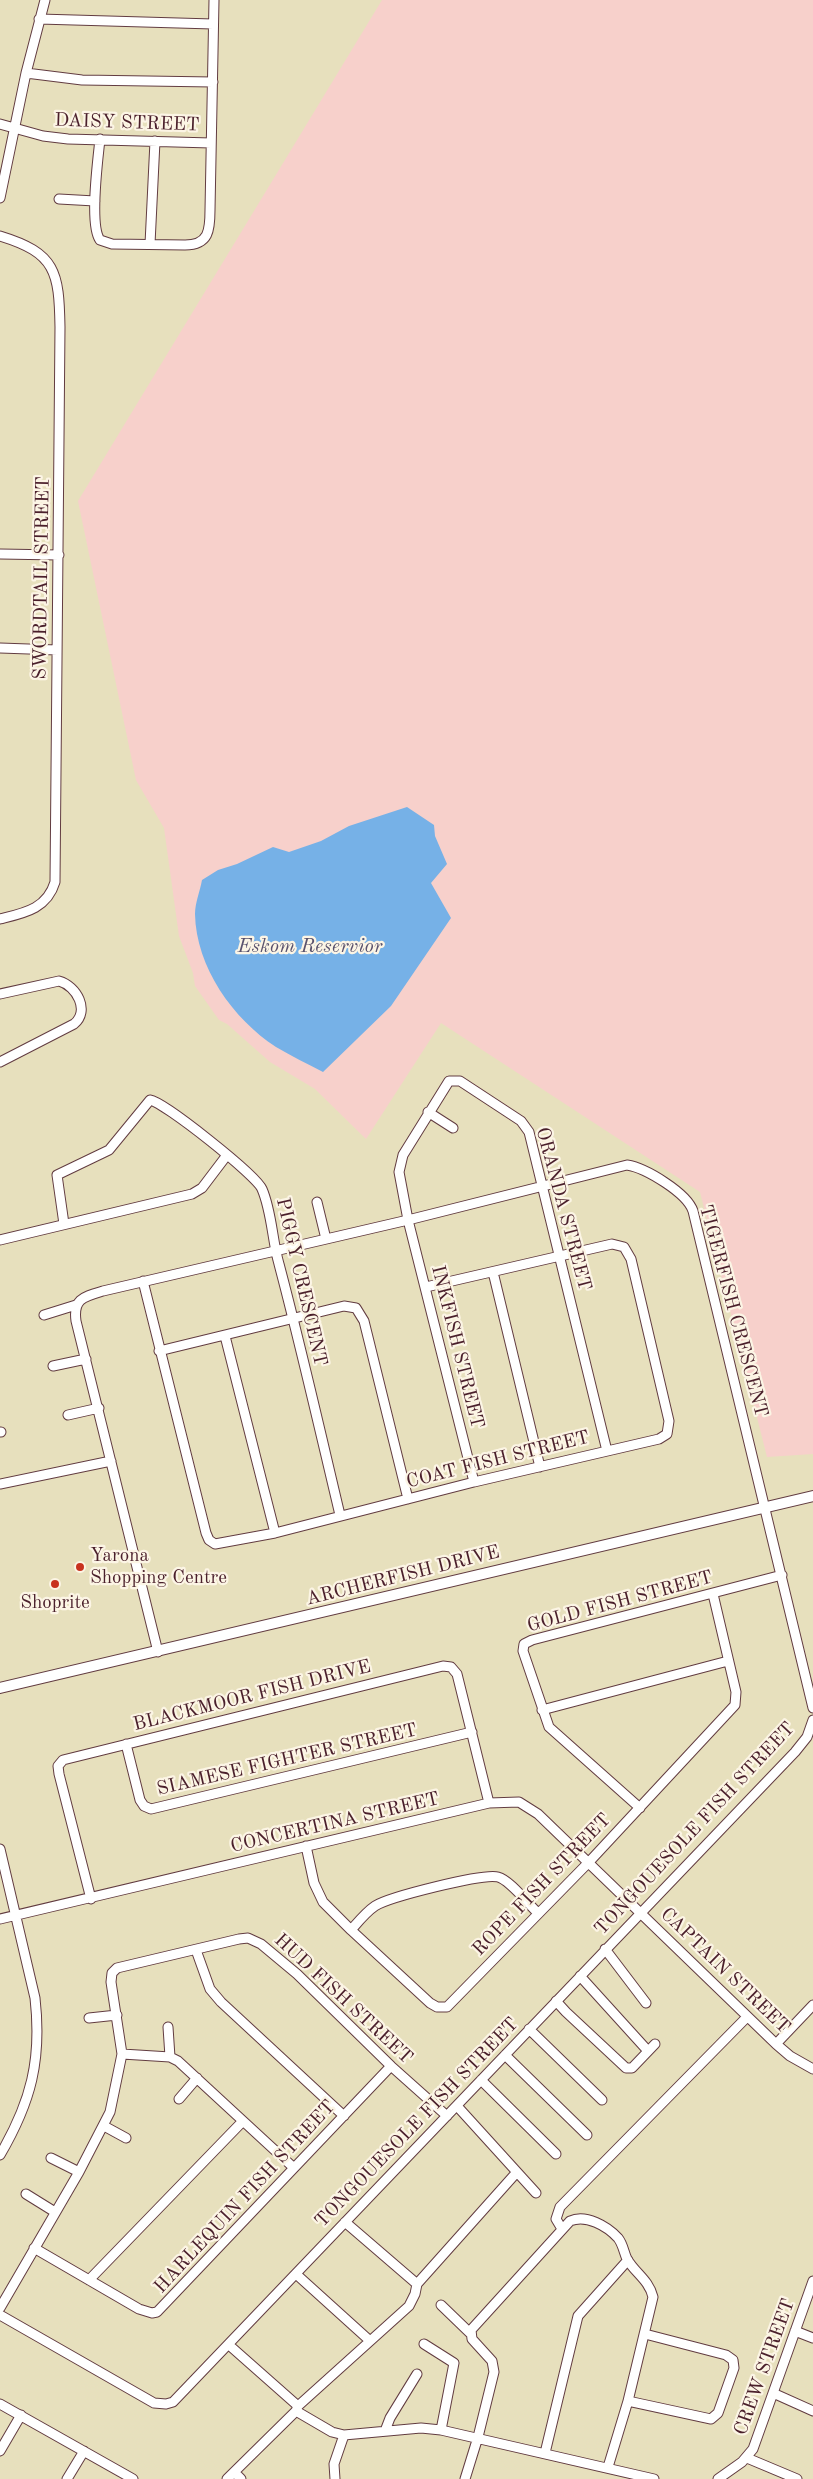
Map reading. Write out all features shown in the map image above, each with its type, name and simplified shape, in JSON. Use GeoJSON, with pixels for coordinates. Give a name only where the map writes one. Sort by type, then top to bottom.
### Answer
{"type":"FeatureCollection","features":[{"type":"Feature","properties":{"kind":"street"},"geometry":{"type":"LineString","coordinates":[[0,198],[26,73],[44,0]]}},
{"type":"Feature","properties":{"kind":"street"},"geometry":{"type":"LineString","coordinates":[[100,139],[95,201],[96,228],[100,240],[112,244],[196,245],[208,236],[214,0]]}},
{"type":"Feature","properties":{"kind":"street"},"geometry":{"type":"LineString","coordinates":[[39,19],[213,24]]}},
{"type":"Feature","properties":{"kind":"street"},"geometry":{"type":"LineString","coordinates":[[26,73],[82,80],[213,82]]}},
{"type":"Feature","properties":{"kind":"street","name":"DAISY STREET"},"geometry":{"type":"LineString","coordinates":[[0,124],[53,137],[211,143]]}},
{"type":"Feature","properties":{"kind":"street"},"geometry":{"type":"LineString","coordinates":[[150,244],[155,140]]}},
{"type":"Feature","properties":{"kind":"street"},"geometry":{"type":"LineString","coordinates":[[59,199],[95,201]]}},
{"type":"Feature","properties":{"kind":"street","name":"SWORDTAIL STREET"},"geometry":{"type":"LineString","coordinates":[[0,236],[23,243],[40,254],[52,268],[59,285],[60,555],[56,650],[55,882],[53,890],[43,903],[28,911],[0,919]]}},
{"type":"Feature","properties":{"kind":"street"},"geometry":{"type":"LineString","coordinates":[[0,554],[60,555]]}},
{"type":"Feature","properties":{"kind":"street"},"geometry":{"type":"LineString","coordinates":[[0,648],[56,650]]}},
{"type":"Feature","properties":{"kind":"street"},"geometry":{"type":"LineString","coordinates":[[0,994],[59,981],[71,988],[82,1004],[83,1010],[80,1019],[74,1024],[0,1062]]}},
{"type":"Feature","properties":{"kind":"street","name":"ORANDA STREET"},"geometry":{"type":"LineString","coordinates":[[408,1220],[399,1172],[400,1163],[428,1112],[449,1081],[460,1081],[524,1124],[529,1132],[607,1450]]}},
{"type":"Feature","properties":{"kind":"street","name":"PIGGY CRESCENT"},"geometry":{"type":"LineString","coordinates":[[64,1224],[56,1183],[57,1175],[108,1150],[150,1100],[155,1101],[177,1116],[227,1155],[262,1189],[275,1250],[294,1320],[340,1515]]}},
{"type":"Feature","properties":{"kind":"street"},"geometry":{"type":"LineString","coordinates":[[428,1112],[454,1128]]}},
{"type":"Feature","properties":{"kind":"street"},"geometry":{"type":"LineString","coordinates":[[0,1240],[192,1194],[202,1188],[227,1155]]}},
{"type":"Feature","properties":{"kind":"street","name":"TIGERFISH CRESCENT"},"geometry":{"type":"LineString","coordinates":[[44,1315],[76,1305],[82,1299],[93,1294],[143,1281],[408,1220],[627,1165],[646,1172],[689,1202],[695,1216],[766,1508]]}},
{"type":"Feature","properties":{"kind":"street"},"geometry":{"type":"LineString","coordinates":[[317,1202],[326,1238]]}},
{"type":"Feature","properties":{"kind":"street","name":"INKFISH STREET"},"geometry":{"type":"LineString","coordinates":[[408,1220],[474,1482]]}},
{"type":"Feature","properties":{"kind":"street","name":"COAT FISH STREET"},"geometry":{"type":"LineString","coordinates":[[143,1281],[159,1351],[209,1540],[218,1544],[275,1533],[474,1482],[661,1439],[669,1428],[631,1259],[627,1249],[616,1243],[426,1287]]}},
{"type":"Feature","properties":{"kind":"street"},"geometry":{"type":"LineString","coordinates":[[493,1272],[540,1467]]}},
{"type":"Feature","properties":{"kind":"street"},"geometry":{"type":"LineString","coordinates":[[76,1305],[76,1322],[99,1408],[158,1652]]}},
{"type":"Feature","properties":{"kind":"street"},"geometry":{"type":"LineString","coordinates":[[159,1351],[350,1306],[360,1312],[408,1499]]}},
{"type":"Feature","properties":{"kind":"street"},"geometry":{"type":"LineString","coordinates":[[225,1336],[275,1533]]}},
{"type":"Feature","properties":{"kind":"street"},"geometry":{"type":"LineString","coordinates":[[53,1366],[86,1359]]}},
{"type":"Feature","properties":{"kind":"street"},"geometry":{"type":"LineString","coordinates":[[68,1416],[99,1408]]}},
{"type":"Feature","properties":{"kind":"street"},"geometry":{"type":"LineString","coordinates":[[0,1484],[111,1461]]}},
{"type":"Feature","properties":{"kind":"street","name":"ARCHERFISH DRIVE"},"geometry":{"type":"LineString","coordinates":[[0,1688],[813,1496]]}},
{"type":"Feature","properties":{"kind":"street","name":"TONGOUESOLE FISH STREET"},"geometry":{"type":"LineString","coordinates":[[766,1508],[813,1708]]}},
{"type":"Feature","properties":{"kind":"street","name":"GOLD FISH STREET"},"geometry":{"type":"LineString","coordinates":[[640,1808],[550,1729],[545,1722],[523,1651],[526,1643],[782,1575]]}},
{"type":"Feature","properties":{"kind":"street","name":"ROPE FISH STREET"},"geometry":{"type":"LineString","coordinates":[[306,1846],[318,1893],[323,1902],[350,1930],[430,2003],[442,2008],[447,2007],[589,1862],[735,1705],[737,1696],[713,1594]]}},
{"type":"Feature","properties":{"kind":"street"},"geometry":{"type":"LineString","coordinates":[[542,1710],[728,1661]]}},
{"type":"Feature","properties":{"kind":"street","name":"BLACKMOOR FISH DRIVE"},"geometry":{"type":"LineString","coordinates":[[91,1899],[58,1766],[68,1758],[447,1666],[454,1668],[458,1674],[489,1803]]}},
{"type":"Feature","properties":{"kind":"street","name":"TONGOUESOLE FISH STREET"},"geometry":{"type":"LineString","coordinates":[[0,2315],[154,2403],[173,2402],[800,1747],[807,1737],[813,1720]]}},
{"type":"Feature","properties":{"kind":"street","name":"SIAMESE FIGHTER STREET"},"geometry":{"type":"LineString","coordinates":[[126,1744],[140,1800],[144,1806],[151,1809],[472,1732]]}},
{"type":"Feature","properties":{"kind":"street","name":"CONCERTINA STREET"},"geometry":{"type":"LineString","coordinates":[[0,1919],[91,1899],[489,1803],[512,1801],[528,1806],[640,1912]]}},
{"type":"Feature","properties":{"kind":"street"},"geometry":{"type":"LineString","coordinates":[[0,1849],[35,1998],[37,2042],[34,2072],[27,2102],[0,2155]]}},
{"type":"Feature","properties":{"kind":"street"},"geometry":{"type":"LineString","coordinates":[[350,1930],[374,1907],[386,1901],[438,1887],[493,1876],[504,1880],[538,1913]]}},
{"type":"Feature","properties":{"kind":"street","name":"CAPTAIN STREET"},"geometry":{"type":"LineString","coordinates":[[640,1912],[776,2044],[790,2056],[813,2069]]}},
{"type":"Feature","properties":{"kind":"street","name":"HUD FISH STREET"},"geometry":{"type":"LineString","coordinates":[[117,2016],[111,1982],[112,1974],[117,1968],[239,1938],[248,1938],[260,1944],[297,1974],[391,2066],[447,2116]]}},
{"type":"Feature","properties":{"kind":"street"},"geometry":{"type":"LineString","coordinates":[[605,1949],[646,2003]]}},
{"type":"Feature","properties":{"kind":"street"},"geometry":{"type":"LineString","coordinates":[[196,1950],[210,1990],[344,2116]]}},
{"type":"Feature","properties":{"kind":"street"},"geometry":{"type":"LineString","coordinates":[[556,2001],[626,2068],[632,2068],[652,2047],[580,1976]]}},
{"type":"Feature","properties":{"kind":"street"},"geometry":{"type":"LineString","coordinates":[[776,2044],[813,2004]]}},
{"type":"Feature","properties":{"kind":"street"},"geometry":{"type":"LineString","coordinates":[[0,2308],[104,2126],[114,2098],[122,2054],[117,2016],[89,2018]]}},
{"type":"Feature","properties":{"kind":"street"},"geometry":{"type":"LineString","coordinates":[[562,2229],[556,2219],[560,2207],[747,2016]]}},
{"type":"Feature","properties":{"kind":"street"},"geometry":{"type":"LineString","coordinates":[[168,2027],[170,2057]]}},
{"type":"Feature","properties":{"kind":"street"},"geometry":{"type":"LineString","coordinates":[[530,2029],[602,2100]]}},
{"type":"Feature","properties":{"kind":"street"},"geometry":{"type":"LineString","coordinates":[[122,2054],[170,2057],[178,2061],[294,2168]]}},
{"type":"Feature","properties":{"kind":"street"},"geometry":{"type":"LineString","coordinates":[[505,2055],[586,2135]]}},
{"type":"Feature","properties":{"kind":"street","name":"HARLEQUIN FISH STREET"},"geometry":{"type":"LineString","coordinates":[[34,2248],[139,2309],[152,2313],[157,2312],[391,2066]]}},
{"type":"Feature","properties":{"kind":"street"},"geometry":{"type":"LineString","coordinates":[[179,2100],[197,2078]]}},
{"type":"Feature","properties":{"kind":"street"},"geometry":{"type":"LineString","coordinates":[[481,2080],[556,2154]]}},
{"type":"Feature","properties":{"kind":"street"},"geometry":{"type":"LineString","coordinates":[[457,2106],[536,2192]]}},
{"type":"Feature","properties":{"kind":"street"},"geometry":{"type":"LineString","coordinates":[[89,2280],[243,2121]]}},
{"type":"Feature","properties":{"kind":"street"},"geometry":{"type":"LineString","coordinates":[[104,2126],[126,2138]]}},
{"type":"Feature","properties":{"kind":"street"},"geometry":{"type":"LineString","coordinates":[[51,2158],[79,2172]]}},
{"type":"Feature","properties":{"kind":"street"},"geometry":{"type":"LineString","coordinates":[[227,2479],[297,2408],[369,2340],[409,2306],[415,2294],[417,2284],[517,2172]]}},
{"type":"Feature","properties":{"kind":"street"},"geometry":{"type":"LineString","coordinates":[[26,2194],[56,2212]]}},
{"type":"Feature","properties":{"kind":"street"},"geometry":{"type":"LineString","coordinates":[[471,2336],[477,2322],[562,2229],[574,2219],[594,2221],[607,2228],[619,2239],[628,2260],[648,2283],[653,2297],[628,2401],[608,2468]]}},
{"type":"Feature","properties":{"kind":"street"},"geometry":{"type":"LineString","coordinates":[[345,2222],[417,2284]]}},
{"type":"Feature","properties":{"kind":"street"},"geometry":{"type":"LineString","coordinates":[[545,2453],[578,2316],[628,2260]]}},
{"type":"Feature","properties":{"kind":"street"},"geometry":{"type":"LineString","coordinates":[[296,2274],[369,2340]]}},
{"type":"Feature","properties":{"kind":"street","name":"CREW STREET"},"geometry":{"type":"LineString","coordinates":[[722,2478],[747,2458],[753,2449],[813,2281]]}},
{"type":"Feature","properties":{"kind":"street"},"geometry":{"type":"LineString","coordinates":[[441,2305],[471,2336],[489,2357],[494,2366],[478,2437],[465,2479]]}},
{"type":"Feature","properties":{"kind":"street"},"geometry":{"type":"LineString","coordinates":[[795,2332],[813,2338]]}},
{"type":"Feature","properties":{"kind":"street"},"geometry":{"type":"LineString","coordinates":[[628,2401],[708,2419],[714,2418],[718,2413],[734,2368],[733,2360],[726,2355],[645,2334]]}},
{"type":"Feature","properties":{"kind":"street"},"geometry":{"type":"LineString","coordinates":[[424,2344],[454,2363],[441,2430]]}},
{"type":"Feature","properties":{"kind":"street"},"geometry":{"type":"LineString","coordinates":[[229,2345],[297,2408],[332,2432],[344,2435],[421,2428],[441,2430],[654,2479]]}},
{"type":"Feature","properties":{"kind":"street"},"geometry":{"type":"LineString","coordinates":[[385,2431],[390,2418],[417,2374]]}},
{"type":"Feature","properties":{"kind":"street"},"geometry":{"type":"LineString","coordinates":[[773,2393],[813,2411]]}},
{"type":"Feature","properties":{"kind":"street"},"geometry":{"type":"LineString","coordinates":[[0,2404],[133,2479]]}},
{"type":"Feature","properties":{"kind":"street"},"geometry":{"type":"LineString","coordinates":[[0,2451],[21,2415]]}},
{"type":"Feature","properties":{"kind":"street"},"geometry":{"type":"LineString","coordinates":[[334,2479],[334,2464],[344,2435]]}},
{"type":"Feature","properties":{"kind":"street"},"geometry":{"type":"LineString","coordinates":[[67,2479],[84,2451]]}},
{"type":"Feature","properties":{"kind":"street"},"geometry":{"type":"LineString","coordinates":[[747,2458],[798,2479]]}},
{"type":"Feature","properties":{"kind":"street"},"geometry":{"type":"LineString","coordinates":[[234,2472],[241,2479]]}},
{"type":"Feature","properties":{"kind":"shaded area"},"geometry":{"type":"Polygon","coordinates":[[[382,0],[813,0],[813,1454],[767,1457],[700,1192],[441,1023],[366,1139],[315,1089],[270,1062],[227,1024],[219,1020],[195,986],[193,973],[179,936],[164,828],[136,780],[78,501],[382,0]]]}},
{"type":"Feature","properties":{"kind":"water","name":"Eskom Reservior"},"geometry":{"type":"Polygon","coordinates":[[[407,807],[434,825],[435,836],[447,864],[431,883],[451,918],[391,1006],[323,1072],[276,1047],[260,1035],[245,1022],[220,990],[202,953],[197,934],[195,910],[202,880],[218,870],[237,864],[273,847],[289,852],[321,841],[349,826],[407,807]]]}},
{"type":"Feature","properties":{"kind":"place","name":"Yarona Shopping Centre"},"geometry":{"type":"Point","coordinates":[80,1567]}},
{"type":"Feature","properties":{"kind":"place","name":"Shoprite"},"geometry":{"type":"Point","coordinates":[55,1584]}}]}
